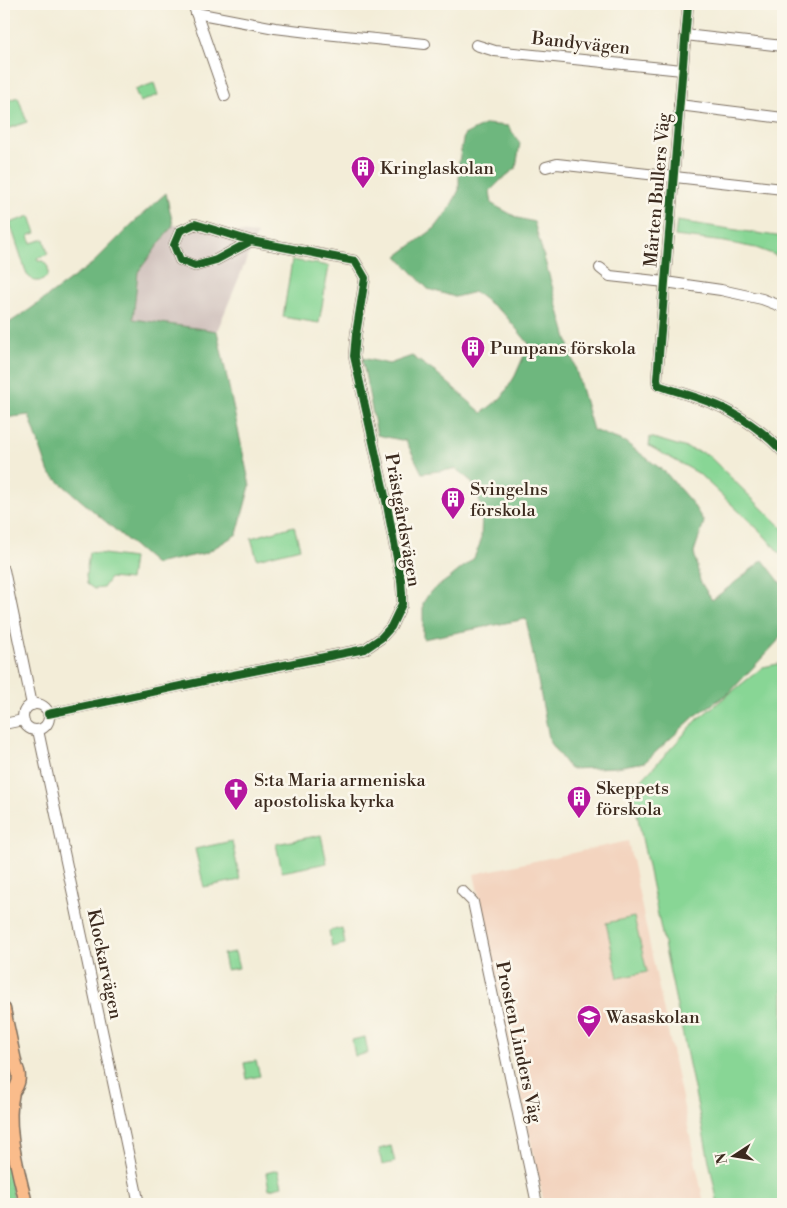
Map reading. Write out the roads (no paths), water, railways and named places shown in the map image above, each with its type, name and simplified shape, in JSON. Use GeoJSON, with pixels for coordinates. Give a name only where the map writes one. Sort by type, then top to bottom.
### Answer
{"type":"FeatureCollection","features":[{"type":"Feature","properties":{"kind":"main road"},"geometry":{"type":"LineString","coordinates":[[4,1009],[19,1074],[18,1085],[8,1095],[11,1102],[10,1131]]}},
{"type":"Feature","properties":{"kind":"main road"},"geometry":{"type":"LineString","coordinates":[[4,1057],[16,1066]]}},
{"type":"Feature","properties":{"kind":"main road"},"geometry":{"type":"LineString","coordinates":[[4,1117],[10,1131],[26,1204]]}},
{"type":"Feature","properties":{"kind":"street","name":"Mårten Bullers Väg"},"geometry":{"type":"LineString","coordinates":[[688,4],[656,379],[658,385],[730,411],[757,428],[783,452]]}},
{"type":"Feature","properties":{"kind":"street"},"geometry":{"type":"LineString","coordinates":[[194,8],[275,28],[424,44]]}},
{"type":"Feature","properties":{"kind":"street"},"geometry":{"type":"LineString","coordinates":[[194,8],[224,96]]}},
{"type":"Feature","properties":{"kind":"street"},"geometry":{"type":"LineString","coordinates":[[686,35],[783,46]]}},
{"type":"Feature","properties":{"kind":"street","name":"Bandyvägen"},"geometry":{"type":"LineString","coordinates":[[476,45],[495,51],[682,70]]}},
{"type":"Feature","properties":{"kind":"street"},"geometry":{"type":"LineString","coordinates":[[680,105],[783,118]]}},
{"type":"Feature","properties":{"kind":"street"},"geometry":{"type":"LineString","coordinates":[[546,167],[557,164],[783,189]]}},
{"type":"Feature","properties":{"kind":"street","name":"Prästgårdsvägen"},"geometry":{"type":"LineString","coordinates":[[48,714],[365,649],[381,638],[391,627],[402,604],[401,580],[387,505],[354,356],[365,278],[355,260],[250,240],[195,224],[180,231],[174,245],[180,260],[195,266],[216,260],[250,240]]}},
{"type":"Feature","properties":{"kind":"street"},"geometry":{"type":"LineString","coordinates":[[600,268],[610,276],[721,290],[762,298],[783,307]]}},
{"type":"Feature","properties":{"kind":"street"},"geometry":{"type":"LineString","coordinates":[[4,570],[32,705]]}},
{"type":"Feature","properties":{"kind":"street"},"geometry":{"type":"LineString","coordinates":[[32,705],[41,705],[48,714],[49,719],[45,726],[38,730],[30,729],[23,720],[24,712],[32,705]]}},
{"type":"Feature","properties":{"kind":"street"},"geometry":{"type":"LineString","coordinates":[[4,724],[23,720]]}},
{"type":"Feature","properties":{"kind":"street","name":"Klockarvägen"},"geometry":{"type":"LineString","coordinates":[[38,730],[139,1204]]}},
{"type":"Feature","properties":{"kind":"street","name":"Prosten Linders Väg"},"geometry":{"type":"LineString","coordinates":[[462,891],[473,902],[537,1204]]}},
{"type":"Feature","properties":{"kind":"place","name":"Kringlaskolan"},"geometry":{"type":"Point","coordinates":[363,189]}},
{"type":"Feature","properties":{"kind":"place","name":"Pumpans förskola"},"geometry":{"type":"Point","coordinates":[473,369]}},
{"type":"Feature","properties":{"kind":"place","name":"Svingelns förskola"},"geometry":{"type":"Point","coordinates":[453,520]}},
{"type":"Feature","properties":{"kind":"place","name":"S:ta Maria armeniska apostoliska kyrka"},"geometry":{"type":"Point","coordinates":[236,811]}},
{"type":"Feature","properties":{"kind":"place","name":"Skeppets förskola"},"geometry":{"type":"Point","coordinates":[579,819]}},
{"type":"Feature","properties":{"kind":"place","name":"Wasaskolan"},"geometry":{"type":"Point","coordinates":[589,1038]}}]}
